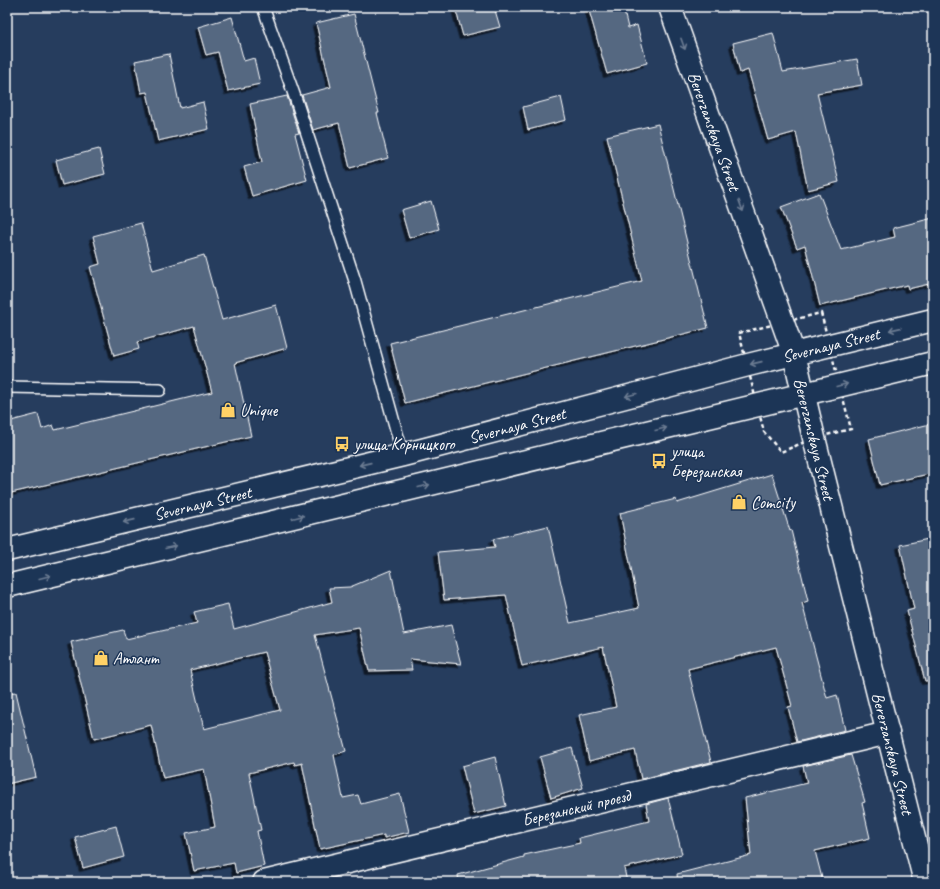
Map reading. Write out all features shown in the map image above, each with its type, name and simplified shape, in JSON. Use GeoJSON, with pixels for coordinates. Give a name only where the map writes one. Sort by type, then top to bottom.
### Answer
{"type":"FeatureCollection","features":[{"type":"Feature","properties":{"kind":"main road","name":"Bererzanskaya Street"},"geometry":{"type":"LineString","coordinates":[[670,7],[794,354],[925,882]]}},
{"type":"Feature","properties":{"kind":"main road","name":"Severnaya Street"},"geometry":{"type":"LineString","coordinates":[[7,550],[403,456],[794,354],[933,320]]}},
{"type":"Feature","properties":{"kind":"main road","name":"Severnaya Street"},"geometry":{"type":"LineString","coordinates":[[7,586],[933,363]]}},
{"type":"Feature","properties":{"kind":"main road","name":"Березанский проезд"},"geometry":{"type":"LineString","coordinates":[[264,882],[888,733]]}},
{"type":"Feature","properties":{"kind":"lane"},"geometry":{"type":"LineString","coordinates":[[263,7],[296,100],[354,281],[403,456]]}},
{"type":"Feature","properties":{"kind":"lane"},"geometry":{"type":"LineString","coordinates":[[7,387],[160,390]]}},
{"type":"Feature","properties":{"kind":"building"},"geometry":{"type":"Polygon","coordinates":[[[455,7],[494,7],[500,27],[463,36],[455,7]]]}},
{"type":"Feature","properties":{"kind":"building"},"geometry":{"type":"Polygon","coordinates":[[[588,7],[623,7],[628,28],[637,25],[647,63],[607,74],[588,7]]]}},
{"type":"Feature","properties":{"kind":"building"},"geometry":{"type":"Polygon","coordinates":[[[354,14],[379,113],[377,113],[388,158],[350,168],[339,123],[313,130],[302,95],[331,87],[316,23],[354,14]]]}},
{"type":"Feature","properties":{"kind":"building"},"geometry":{"type":"Polygon","coordinates":[[[232,17],[244,61],[254,58],[260,84],[228,91],[218,52],[206,55],[198,27],[232,17]]]}},
{"type":"Feature","properties":{"kind":"building"},"geometry":{"type":"Polygon","coordinates":[[[773,33],[783,72],[857,59],[862,85],[817,93],[839,182],[808,190],[796,132],[768,140],[748,70],[740,73],[733,43],[773,33]]]}},
{"type":"Feature","properties":{"kind":"building"},"geometry":{"type":"Polygon","coordinates":[[[169,54],[180,108],[203,102],[209,129],[158,141],[147,92],[141,93],[135,61],[169,54]]]}},
{"type":"Feature","properties":{"kind":"building"},"geometry":{"type":"Polygon","coordinates":[[[287,96],[299,133],[295,134],[307,180],[252,196],[244,167],[262,162],[250,104],[287,96]]]}},
{"type":"Feature","properties":{"kind":"building"},"geometry":{"type":"Polygon","coordinates":[[[561,97],[566,120],[528,130],[523,107],[561,97]]]}},
{"type":"Feature","properties":{"kind":"building"},"geometry":{"type":"Polygon","coordinates":[[[658,124],[708,328],[405,403],[390,343],[642,281],[607,136],[658,124]]]}},
{"type":"Feature","properties":{"kind":"building"},"geometry":{"type":"Polygon","coordinates":[[[99,149],[105,174],[62,185],[56,160],[99,149]]]}},
{"type":"Feature","properties":{"kind":"building"},"geometry":{"type":"Polygon","coordinates":[[[819,193],[841,250],[895,237],[893,228],[933,218],[933,283],[908,289],[907,285],[820,306],[805,245],[797,248],[781,207],[819,193]]]}},
{"type":"Feature","properties":{"kind":"building"},"geometry":{"type":"Polygon","coordinates":[[[431,201],[439,229],[409,238],[401,210],[431,201]]]}},
{"type":"Feature","properties":{"kind":"building"},"geometry":{"type":"Polygon","coordinates":[[[141,223],[153,270],[204,255],[222,320],[276,305],[287,348],[235,363],[251,436],[7,494],[7,422],[38,414],[42,429],[53,425],[55,430],[212,392],[194,326],[137,342],[139,349],[114,356],[90,267],[100,264],[93,236],[141,223]]]}},
{"type":"Feature","properties":{"kind":"building"},"geometry":{"type":"Polygon","coordinates":[[[930,424],[933,436],[933,473],[880,485],[869,439],[930,424]]]}},
{"type":"Feature","properties":{"kind":"building"},"geometry":{"type":"Polygon","coordinates":[[[772,474],[790,531],[791,530],[808,601],[802,603],[827,698],[837,695],[845,730],[797,742],[788,707],[792,706],[776,647],[688,669],[711,762],[641,779],[635,750],[589,761],[579,715],[616,707],[603,647],[522,666],[506,595],[444,600],[438,552],[495,547],[493,539],[548,526],[570,623],[639,608],[620,513],[676,499],[677,503],[772,474]]]}},
{"type":"Feature","properties":{"kind":"building"},"geometry":{"type":"Polygon","coordinates":[[[933,538],[933,680],[925,681],[907,611],[914,609],[900,545],[933,538]]]}},
{"type":"Feature","properties":{"kind":"building"},"geometry":{"type":"Polygon","coordinates":[[[391,570],[404,634],[451,625],[461,664],[410,659],[412,670],[369,671],[359,628],[315,635],[346,751],[334,755],[343,798],[358,795],[361,804],[400,794],[409,832],[384,838],[384,835],[320,849],[302,763],[295,765],[294,762],[249,773],[261,830],[257,831],[264,866],[236,873],[234,863],[194,871],[186,833],[215,827],[204,769],[163,778],[151,725],[94,739],[71,642],[123,630],[126,639],[197,623],[194,612],[228,604],[234,629],[332,602],[329,588],[350,587],[391,570]],[[264,652],[190,670],[204,729],[280,710],[264,652]]]}},
{"type":"Feature","properties":{"kind":"building"},"geometry":{"type":"Polygon","coordinates":[[[16,692],[36,777],[7,784],[7,693],[16,692]]]}},
{"type":"Feature","properties":{"kind":"building"},"geometry":{"type":"Polygon","coordinates":[[[572,748],[583,788],[551,798],[540,757],[572,748]]]}},
{"type":"Feature","properties":{"kind":"building"},"geometry":{"type":"Polygon","coordinates":[[[851,755],[865,802],[862,803],[870,838],[815,851],[823,882],[678,882],[677,874],[751,855],[745,798],[807,783],[803,766],[851,755]]]}},
{"type":"Feature","properties":{"kind":"building"},"geometry":{"type":"Polygon","coordinates":[[[495,757],[506,806],[474,814],[462,766],[495,757]]]}},
{"type":"Feature","properties":{"kind":"building"},"geometry":{"type":"Polygon","coordinates":[[[668,798],[682,854],[624,868],[627,882],[459,882],[458,875],[524,857],[524,855],[580,843],[579,838],[649,821],[646,804],[668,798]]]}},
{"type":"Feature","properties":{"kind":"building"},"geometry":{"type":"Polygon","coordinates":[[[116,826],[124,857],[83,868],[75,837],[116,826]]]}},
{"type":"Feature","properties":{"kind":"place","name":"Unique"},"geometry":{"type":"Point","coordinates":[228,410]}},
{"type":"Feature","properties":{"kind":"place","name":"улица Корницкого"},"geometry":{"type":"Point","coordinates":[342,444]}},
{"type":"Feature","properties":{"kind":"place","name":"улица Березанская"},"geometry":{"type":"Point","coordinates":[659,461]}},
{"type":"Feature","properties":{"kind":"place","name":"Comcity"},"geometry":{"type":"Point","coordinates":[739,502]}},
{"type":"Feature","properties":{"kind":"place","name":"Атлант"},"geometry":{"type":"Point","coordinates":[101,658]}}]}
